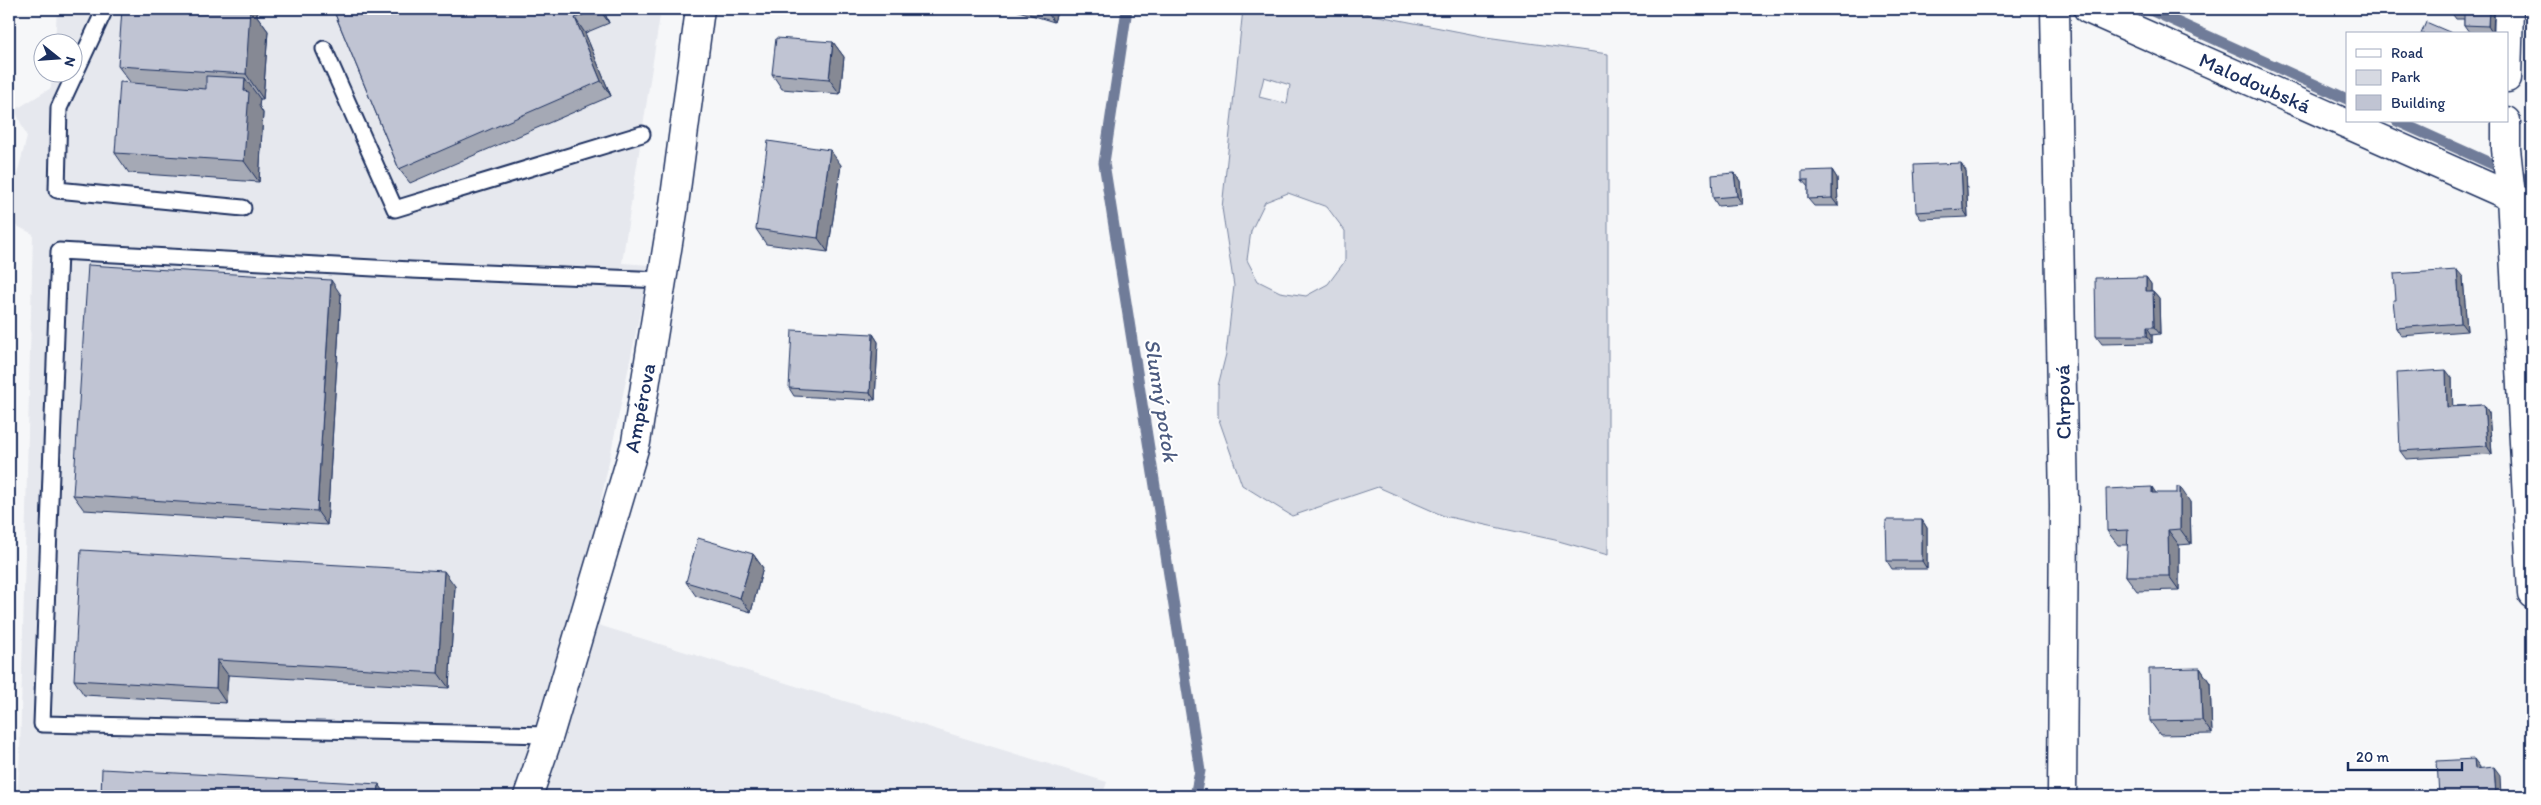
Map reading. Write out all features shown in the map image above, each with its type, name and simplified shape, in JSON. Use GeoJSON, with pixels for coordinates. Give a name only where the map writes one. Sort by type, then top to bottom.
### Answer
{"type":"FeatureCollection","features":[{"type":"Feature","properties":{"kind":"street","name":"Ampérova"},"geometry":{"type":"LineString","coordinates":[[528,796],[549,735],[636,442],[662,280],[700,9]]}},
{"type":"Feature","properties":{"kind":"street","name":"Chrpová"},"geometry":{"type":"LineString","coordinates":[[2056,9],[2064,505],[2062,796]]}},
{"type":"Feature","properties":{"kind":"street","name":"Malodoubská"},"geometry":{"type":"LineString","coordinates":[[2088,9],[2522,201]]}},
{"type":"Feature","properties":{"kind":"street"},"geometry":{"type":"LineString","coordinates":[[2508,44],[2509,9]]}},
{"type":"Feature","properties":{"kind":"street"},"geometry":{"type":"LineString","coordinates":[[2506,122],[2506,149],[2522,201],[2532,594]]}},
{"type":"Feature","properties":{"kind":"lane"},"geometry":{"type":"LineString","coordinates":[[105,9],[59,108],[57,190],[243,208]]}},
{"type":"Feature","properties":{"kind":"lane"},"geometry":{"type":"LineString","coordinates":[[324,49],[395,210],[642,134]]}},
{"type":"Feature","properties":{"kind":"lane"},"geometry":{"type":"LineString","coordinates":[[549,735],[42,724],[59,251],[411,270],[662,280]]}},
{"type":"Feature","properties":{"kind":"shaded area"},"geometry":{"type":"Polygon","coordinates":[[[57,9],[661,9],[622,263],[650,265],[596,524],[532,762],[519,796],[17,796],[20,751],[33,234],[11,223],[13,189],[27,137],[15,110],[51,88],[51,82],[82,82],[82,32],[56,32],[57,9]]]}},
{"type":"Feature","properties":{"kind":"shaded area"},"geometry":{"type":"Polygon","coordinates":[[[595,624],[1107,782],[1102,796],[536,796],[595,624]]]}},
{"type":"Feature","properties":{"kind":"green space"},"geometry":{"type":"Polygon","coordinates":[[[1243,9],[1343,9],[1486,37],[1608,54],[1608,555],[1555,540],[1444,516],[1378,487],[1292,516],[1242,485],[1218,417],[1218,386],[1226,354],[1234,286],[1222,208],[1243,9]],[[1264,77],[1259,97],[1287,104],[1290,85],[1264,77]],[[1288,193],[1265,202],[1251,231],[1247,260],[1258,281],[1280,292],[1306,296],[1328,284],[1345,261],[1345,231],[1327,207],[1288,193]]]}},
{"type":"Feature","properties":{"kind":"building"},"geometry":{"type":"Polygon","coordinates":[[[122,9],[250,9],[246,74],[118,66],[122,9]]]}},
{"type":"Feature","properties":{"kind":"building"},"geometry":{"type":"Polygon","coordinates":[[[333,9],[598,9],[575,18],[601,81],[399,169],[333,9]]]}},
{"type":"Feature","properties":{"kind":"building"},"geometry":{"type":"Polygon","coordinates":[[[2451,9],[2489,9],[2488,26],[2464,25],[2464,11],[2451,12],[2451,9]]]}},
{"type":"Feature","properties":{"kind":"building"},"geometry":{"type":"Polygon","coordinates":[[[2426,22],[2449,32],[2422,32],[2426,22]]]}},
{"type":"Feature","properties":{"kind":"building"},"geometry":{"type":"Polygon","coordinates":[[[776,38],[833,42],[829,79],[772,74],[776,38]]]}},
{"type":"Feature","properties":{"kind":"building"},"geometry":{"type":"Polygon","coordinates":[[[206,76],[245,78],[244,91],[249,92],[244,161],[115,153],[120,82],[206,89],[206,76]]]}},
{"type":"Feature","properties":{"kind":"building"},"geometry":{"type":"Polygon","coordinates":[[[768,141],[830,150],[818,238],[756,229],[768,141]]]}},
{"type":"Feature","properties":{"kind":"building"},"geometry":{"type":"Polygon","coordinates":[[[1961,163],[1963,209],[1916,212],[1914,165],[1961,163]]]}},
{"type":"Feature","properties":{"kind":"building"},"geometry":{"type":"Polygon","coordinates":[[[1832,170],[1832,198],[1808,199],[1808,180],[1802,180],[1802,171],[1832,170]]]}},
{"type":"Feature","properties":{"kind":"building"},"geometry":{"type":"Polygon","coordinates":[[[1734,173],[1737,196],[1713,198],[1712,175],[1734,173]]]}},
{"type":"Feature","properties":{"kind":"building"},"geometry":{"type":"Polygon","coordinates":[[[88,265],[331,280],[317,511],[73,495],[88,265]]]}},
{"type":"Feature","properties":{"kind":"building"},"geometry":{"type":"Polygon","coordinates":[[[2457,270],[2461,323],[2396,328],[2393,300],[2396,300],[2394,274],[2457,270]]]}},
{"type":"Feature","properties":{"kind":"building"},"geometry":{"type":"Polygon","coordinates":[[[2146,277],[2146,291],[2153,291],[2154,327],[2147,327],[2147,336],[2096,336],[2095,278],[2146,277]]]}},
{"type":"Feature","properties":{"kind":"building"},"geometry":{"type":"Polygon","coordinates":[[[792,330],[873,334],[870,393],[789,388],[792,330]]]}},
{"type":"Feature","properties":{"kind":"building"},"geometry":{"type":"Polygon","coordinates":[[[2446,370],[2447,407],[2484,405],[2487,446],[2400,451],[2397,373],[2446,370]]]}},
{"type":"Feature","properties":{"kind":"building"},"geometry":{"type":"Polygon","coordinates":[[[2152,487],[2152,493],[2177,493],[2177,487],[2180,487],[2180,529],[2168,530],[2169,576],[2126,576],[2128,530],[2107,531],[2106,489],[2152,487]]]}},
{"type":"Feature","properties":{"kind":"building"},"geometry":{"type":"Polygon","coordinates":[[[1886,520],[1922,520],[1922,561],[1887,561],[1886,520]]]}},
{"type":"Feature","properties":{"kind":"building"},"geometry":{"type":"Polygon","coordinates":[[[698,538],[753,554],[740,598],[686,582],[698,538]]]}},
{"type":"Feature","properties":{"kind":"building"},"geometry":{"type":"Polygon","coordinates":[[[81,550],[444,571],[438,673],[217,660],[216,688],[74,680],[81,550]]]}},
{"type":"Feature","properties":{"kind":"building"},"geometry":{"type":"Polygon","coordinates":[[[2200,668],[2202,720],[2150,721],[2149,669],[2200,668]]]}},
{"type":"Feature","properties":{"kind":"building"},"geometry":{"type":"Polygon","coordinates":[[[2474,759],[2475,769],[2494,767],[2496,796],[2439,796],[2437,761],[2474,759]]]}},
{"type":"Feature","properties":{"kind":"building"},"geometry":{"type":"Polygon","coordinates":[[[102,769],[379,784],[378,796],[101,796],[102,769]]]}},
{"type":"Feature","properties":{"kind":"waterway","name":"Slunný potok"},"geometry":{"type":"LineString","coordinates":[[1127,9],[1104,163],[1200,771],[1195,796]]}},
{"type":"Feature","properties":{"kind":"waterway"},"geometry":{"type":"LineString","coordinates":[[2148,9],[2346,99]]}},
{"type":"Feature","properties":{"kind":"waterway"},"geometry":{"type":"LineString","coordinates":[[2399,122],[2532,182]]}}]}
